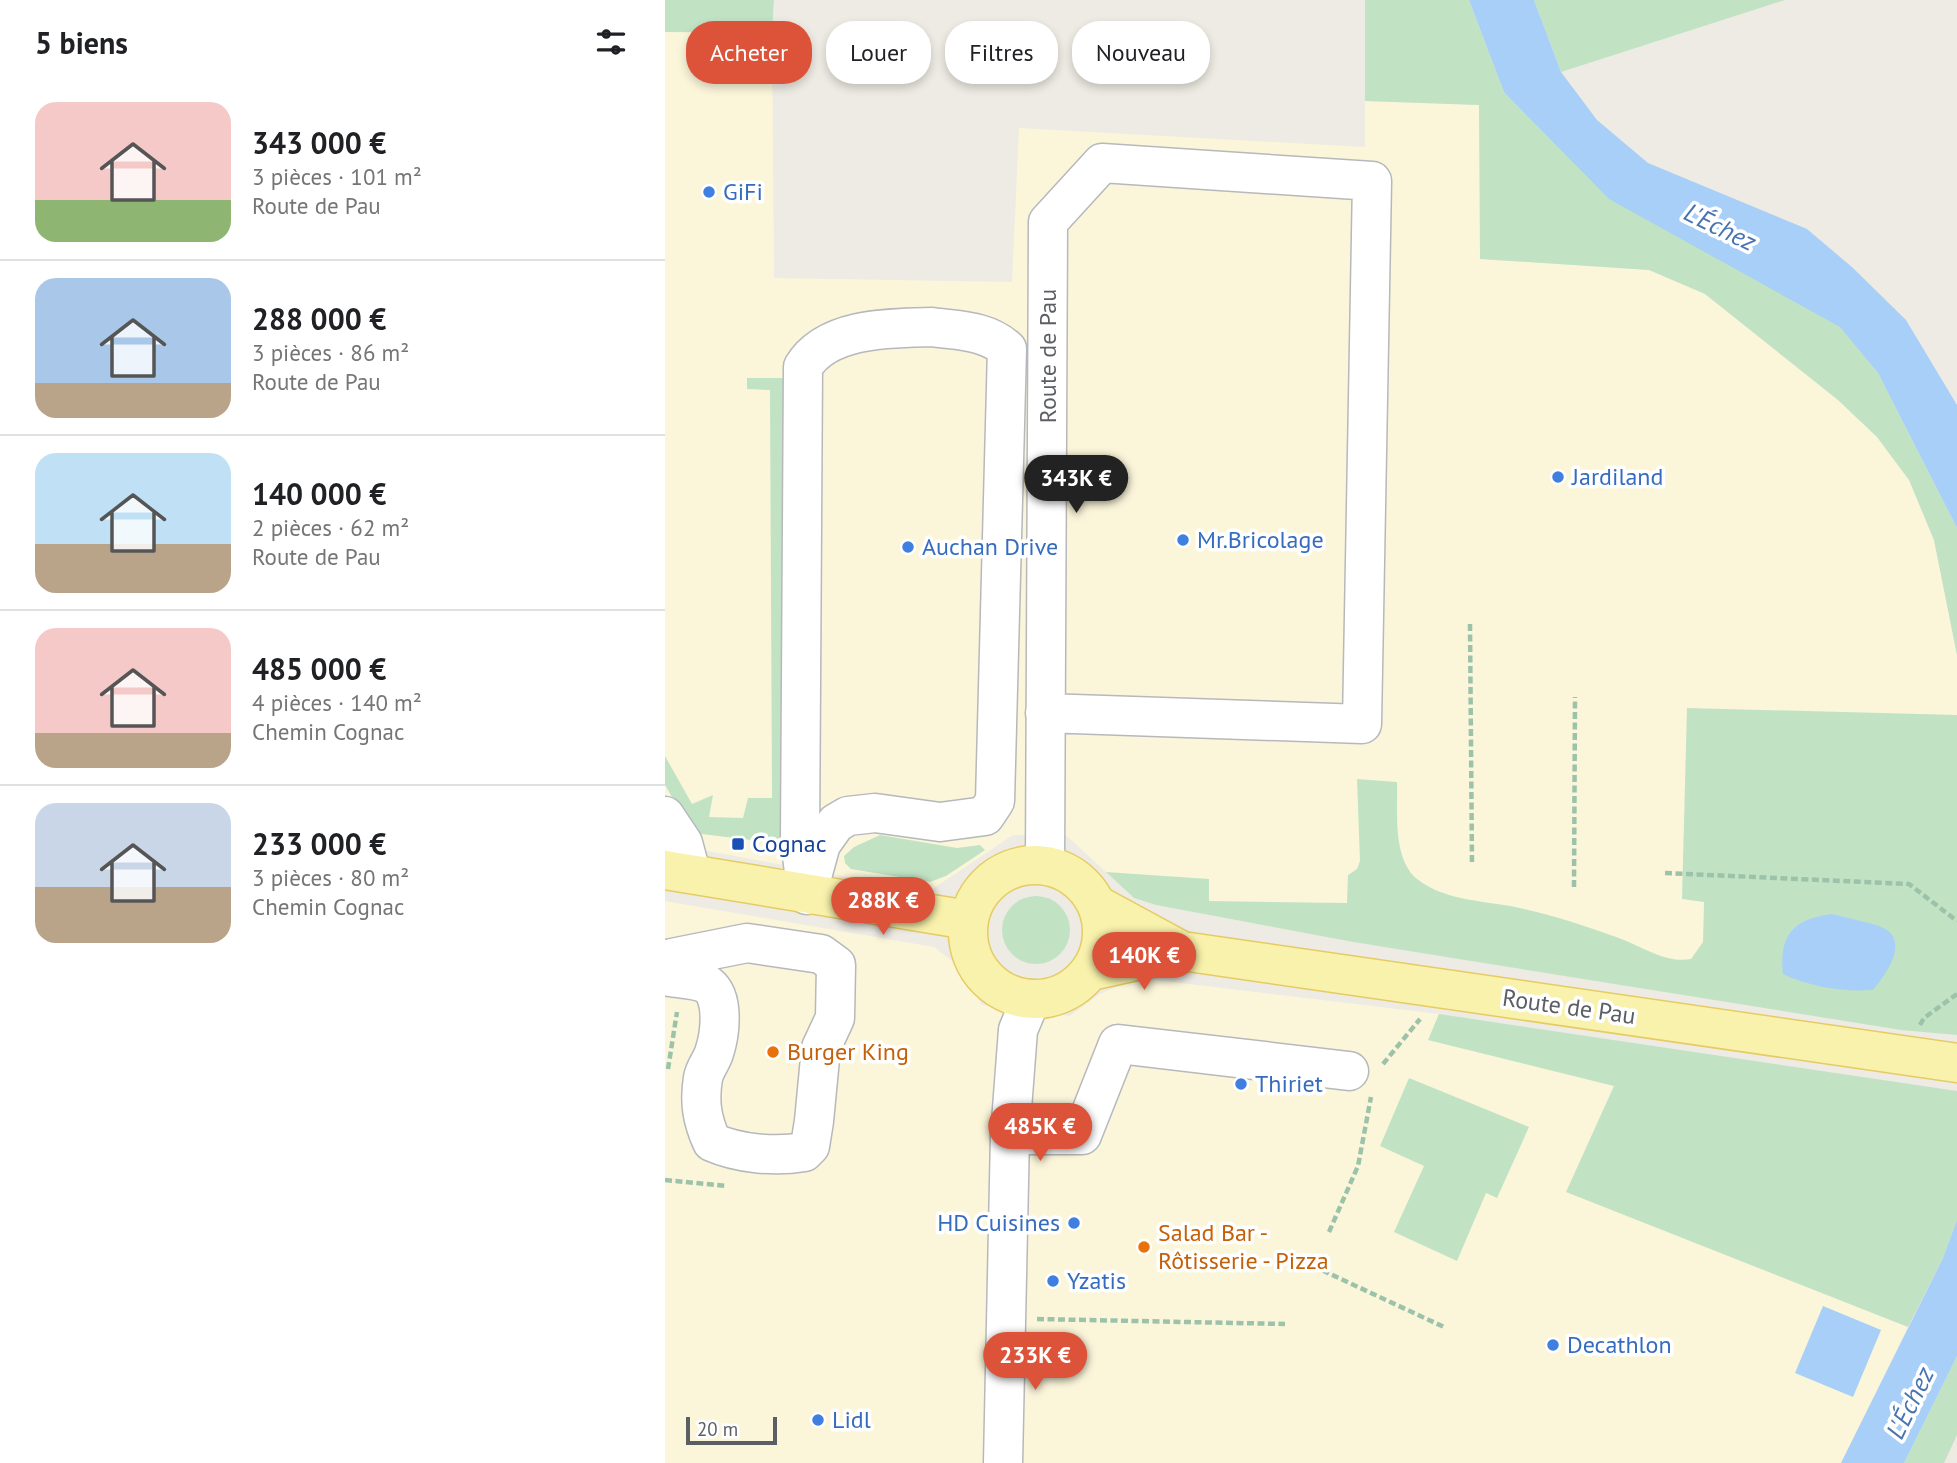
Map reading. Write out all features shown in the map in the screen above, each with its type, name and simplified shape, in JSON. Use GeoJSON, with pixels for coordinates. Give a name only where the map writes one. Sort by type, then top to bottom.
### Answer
{"type":"FeatureCollection","features":[{"type":"Feature","properties":{"kind":"main road","name":"Route de Pau"},"geometry":{"type":"LineString","coordinates":[[1045,864],[1068,872],[1086,887],[1098,906],[1182,951],[1957,1063]]}},
{"type":"Feature","properties":{"kind":"main road"},"geometry":{"type":"LineString","coordinates":[[1031,999],[1009,994],[990,982],[976,964],[968,943],[968,920],[975,900],[988,884],[1005,871],[1024,865],[1045,864]]}},
{"type":"Feature","properties":{"kind":"main road"},"geometry":{"type":"LineString","coordinates":[[678,872],[968,920]]}},
{"type":"Feature","properties":{"kind":"main road"},"geometry":{"type":"LineString","coordinates":[[1091,971],[1101,951],[1103,928],[1098,906]]}},
{"type":"Feature","properties":{"kind":"main road","name":"Route de Pau"},"geometry":{"type":"LineString","coordinates":[[1031,999],[1054,997],[1075,987],[1091,971],[1182,951]]}},
{"type":"Feature","properties":{"kind":"street","name":"Route de Pau"},"geometry":{"type":"LineString","coordinates":[[1045,713],[1362,724],[1372,181],[1102,163],[1048,222],[1045,713],[1045,864]]}},
{"type":"Feature","properties":{"kind":"street"},"geometry":{"type":"LineString","coordinates":[[932,327],[975,332],[995,339],[1007,349],[995,801],[985,816],[968,821],[928,821],[875,813],[848,816],[836,822],[821,844],[807,895],[800,840],[803,367],[820,348],[863,333],[932,327]]}},
{"type":"Feature","properties":{"kind":"street"},"geometry":{"type":"LineString","coordinates":[[665,816],[683,843],[678,872]]}},
{"type":"Feature","properties":{"kind":"street"},"geometry":{"type":"LineString","coordinates":[[747,943],[821,954],[836,965],[835,1018],[821,1048],[810,1146],[804,1152],[791,1154],[754,1153],[725,1148],[712,1142],[701,1111],[701,1094],[703,1076],[716,1042],[719,1005],[716,995],[701,983],[671,967],[747,943]]}},
{"type":"Feature","properties":{"kind":"street"},"geometry":{"type":"LineString","coordinates":[[1003,1463],[1009,1319],[1010,1135],[1018,1030],[1031,999]]}},
{"type":"Feature","properties":{"kind":"street"},"geometry":{"type":"LineString","coordinates":[[1010,1135],[1082,1135],[1118,1044],[1366,1077]]}},
{"type":"Feature","properties":{"kind":"path"},"geometry":{"type":"LineString","coordinates":[[1470,624],[1472,863]]}},
{"type":"Feature","properties":{"kind":"path"},"geometry":{"type":"LineString","coordinates":[[1574,887],[1575,698]]}},
{"type":"Feature","properties":{"kind":"path"},"geometry":{"type":"LineString","coordinates":[[1665,873],[1909,884],[1957,921]]}},
{"type":"Feature","properties":{"kind":"path"},"geometry":{"type":"LineString","coordinates":[[1329,1232],[1358,1166],[1366,1077],[1397,1046]]}},
{"type":"Feature","properties":{"kind":"path"},"geometry":{"type":"LineString","coordinates":[[665,1180],[733,1186]]}},
{"type":"Feature","properties":{"kind":"path"},"geometry":{"type":"LineString","coordinates":[[1313,1266],[1444,1327]]}},
{"type":"Feature","properties":{"kind":"path"},"geometry":{"type":"LineString","coordinates":[[1009,1319],[1285,1324]]}},
{"type":"Feature","properties":{"kind":"shaded area"},"geometry":{"type":"Polygon","coordinates":[[[665,0],[774,0],[773,21],[686,21],[686,84],[772,84],[774,278],[1012,282],[1019,128],[1365,147],[1365,101],[1479,105],[1481,259],[1649,270],[1705,294],[1838,400],[1877,437],[1909,480],[1934,540],[1957,655],[1957,1035],[1353,942],[1156,905],[1134,898],[1067,836],[1013,835],[928,892],[665,843],[665,0]]]}},
{"type":"Feature","properties":{"kind":"shaded area"},"geometry":{"type":"Polygon","coordinates":[[[665,901],[934,947],[955,963],[982,1005],[1070,1016],[1098,995],[1123,984],[1148,979],[1439,1014],[1429,1040],[1614,1086],[1567,1192],[1908,1327],[1841,1463],[665,1463],[665,901]]]}},
{"type":"Feature","properties":{"kind":"green space"},"geometry":{"type":"Polygon","coordinates":[[[665,0],[774,0],[773,21],[686,21],[686,32],[665,32],[665,0]]]}},
{"type":"Feature","properties":{"kind":"green space"},"geometry":{"type":"Polygon","coordinates":[[[1365,0],[1469,0],[1504,92],[1791,298],[1840,326],[1878,373],[1957,528],[1957,655],[1934,540],[1909,480],[1877,437],[1838,400],[1705,294],[1649,270],[1480,259],[1479,105],[1365,101],[1365,0]]]}},
{"type":"Feature","properties":{"kind":"green space"},"geometry":{"type":"Polygon","coordinates":[[[1534,0],[1785,0],[1561,72],[1534,0]]]}},
{"type":"Feature","properties":{"kind":"green space"},"geometry":{"type":"Polygon","coordinates":[[[747,378],[784,378],[785,844],[693,833],[665,785],[665,756],[692,804],[713,795],[709,817],[743,818],[748,798],[772,798],[770,390],[747,389],[747,378]]]}},
{"type":"Feature","properties":{"kind":"green space"},"geometry":{"type":"Polygon","coordinates":[[[1687,708],[1957,715],[1957,1035],[1901,1030],[1353,942],[1156,905],[1134,898],[1106,872],[1209,879],[1209,901],[1347,903],[1348,875],[1357,869],[1360,861],[1357,779],[1397,782],[1398,834],[1403,859],[1417,879],[1429,887],[1455,897],[1511,906],[1559,918],[1672,959],[1691,959],[1703,942],[1704,902],[1682,899],[1687,708]]]}},
{"type":"Feature","properties":{"kind":"green space"},"geometry":{"type":"Polygon","coordinates":[[[880,835],[957,848],[980,845],[985,850],[946,876],[930,882],[851,869],[845,863],[844,856],[854,847],[880,835]]]}},
{"type":"Feature","properties":{"kind":"green space"},"geometry":{"type":"Polygon","coordinates":[[[1036,896],[1049,899],[1060,906],[1067,917],[1070,930],[1067,943],[1060,954],[1049,961],[1036,964],[1023,961],[1012,954],[1005,943],[1002,930],[1005,917],[1012,906],[1023,899],[1036,896]]]}},
{"type":"Feature","properties":{"kind":"green space"},"geometry":{"type":"Polygon","coordinates":[[[1439,1014],[1957,1091],[1957,1220],[1943,1258],[1908,1327],[1566,1192],[1614,1086],[1428,1040],[1439,1014]]]}},
{"type":"Feature","properties":{"kind":"green space"},"geometry":{"type":"Polygon","coordinates":[[[1409,1078],[1529,1127],[1497,1198],[1486,1193],[1457,1261],[1394,1232],[1424,1166],[1380,1146],[1409,1078]]]}},
{"type":"Feature","properties":{"kind":"green space"},"geometry":{"type":"Polygon","coordinates":[[[1957,1356],[1957,1435],[1944,1463],[1904,1463],[1957,1356]]]}},
{"type":"Feature","properties":{"kind":"water","name":"L'Échez"},"geometry":{"type":"Polygon","coordinates":[[[1469,0],[1534,0],[1561,72],[1597,120],[1648,163],[1807,229],[1853,268],[1906,320],[1957,405],[1957,528],[1878,373],[1840,327],[1609,199],[1504,92],[1469,0]]]}},
{"type":"Feature","properties":{"kind":"water"},"geometry":{"type":"Polygon","coordinates":[[[1832,914],[1876,925],[1893,936],[1895,952],[1892,961],[1873,990],[1827,988],[1783,974],[1783,949],[1791,931],[1807,920],[1832,914]]]}},
{"type":"Feature","properties":{"kind":"water","name":"L'Échez"},"geometry":{"type":"Polygon","coordinates":[[[1957,1220],[1957,1356],[1904,1463],[1841,1463],[1943,1258],[1957,1220]]]}},
{"type":"Feature","properties":{"kind":"water"},"geometry":{"type":"Polygon","coordinates":[[[1823,1306],[1881,1330],[1853,1397],[1795,1373],[1823,1306]]]}},
{"type":"Feature","properties":{"kind":"place","name":"GiFi"},"geometry":{"type":"Point","coordinates":[709,192]}},
{"type":"Feature","properties":{"kind":"place","name":"Jardiland"},"geometry":{"type":"Point","coordinates":[1558,477]}},
{"type":"Feature","properties":{"kind":"place","name":"Mr.Bricolage"},"geometry":{"type":"Point","coordinates":[1183,540]}},
{"type":"Feature","properties":{"kind":"place","name":"Auchan Drive"},"geometry":{"type":"Point","coordinates":[908,547]}},
{"type":"Feature","properties":{"kind":"place","name":"Cognac"},"geometry":{"type":"Point","coordinates":[738,844]}},
{"type":"Feature","properties":{"kind":"place","name":"Burger King"},"geometry":{"type":"Point","coordinates":[773,1052]}},
{"type":"Feature","properties":{"kind":"place","name":"Thiriet"},"geometry":{"type":"Point","coordinates":[1241,1084]}},
{"type":"Feature","properties":{"kind":"place","name":"HD Cuisines"},"geometry":{"type":"Point","coordinates":[1074,1223]}},
{"type":"Feature","properties":{"kind":"place","name":"Salad Bar - Rôtisserie - Pizza"},"geometry":{"type":"Point","coordinates":[1144,1247]}},
{"type":"Feature","properties":{"kind":"place","name":"Yzatis"},"geometry":{"type":"Point","coordinates":[1053,1281]}},
{"type":"Feature","properties":{"kind":"place","name":"Decathlon"},"geometry":{"type":"Point","coordinates":[1553,1345]}},
{"type":"Feature","properties":{"kind":"place","name":"Lidl"},"geometry":{"type":"Point","coordinates":[818,1420]}}]}
